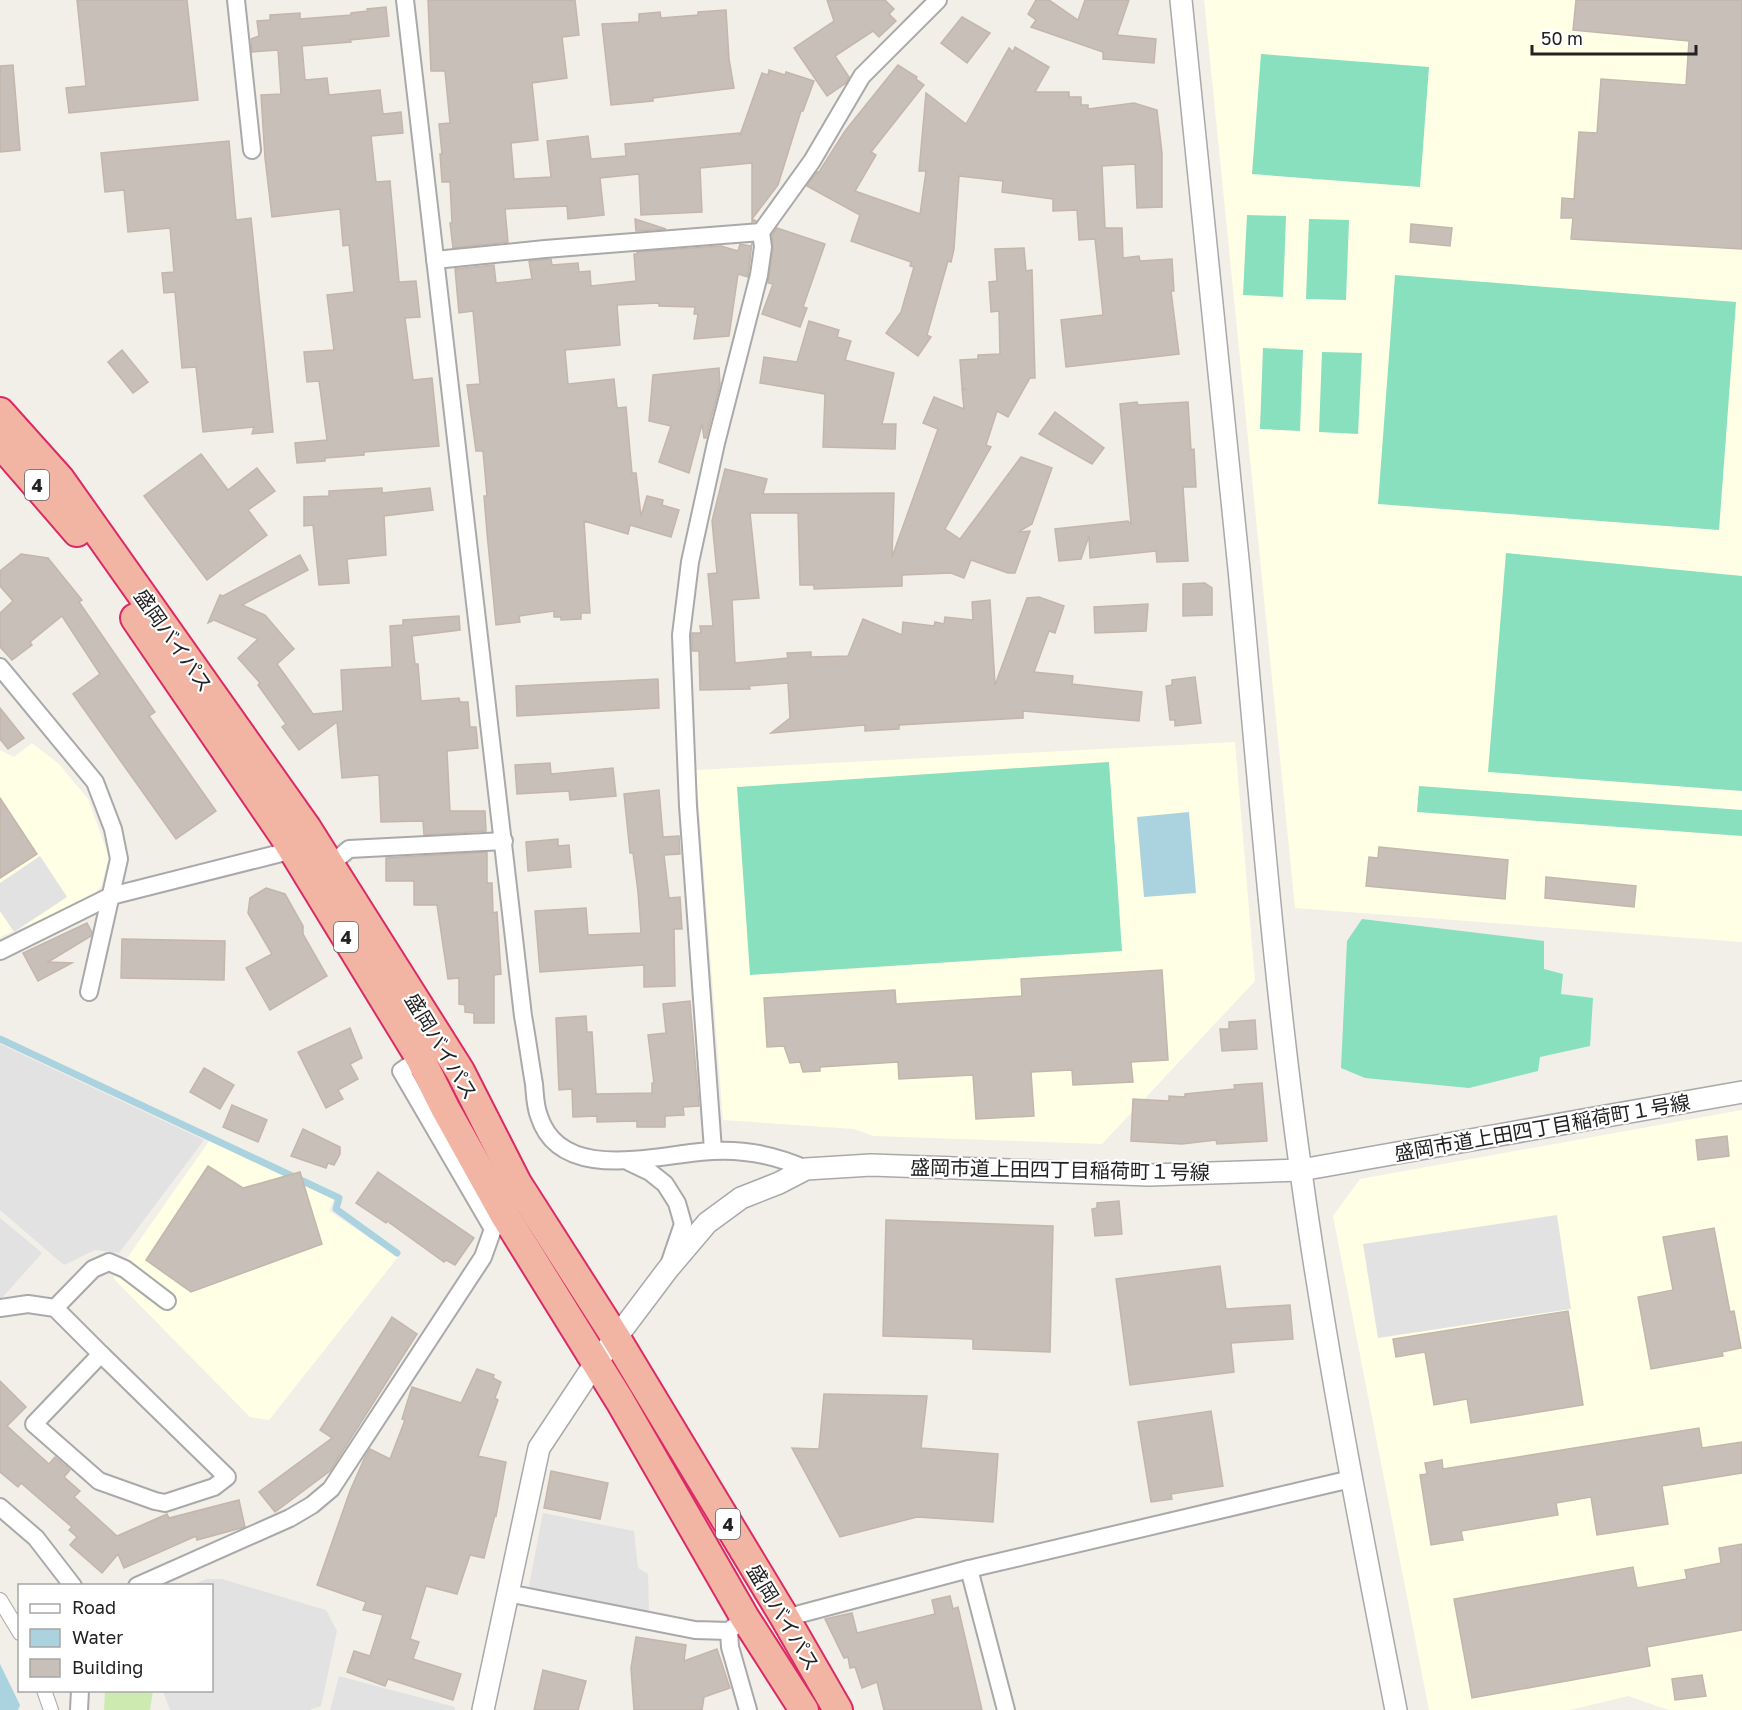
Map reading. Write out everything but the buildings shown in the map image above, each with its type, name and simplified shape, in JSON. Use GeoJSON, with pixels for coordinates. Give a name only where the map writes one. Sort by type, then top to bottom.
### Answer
{"type":"FeatureCollection","features":[{"type":"Feature","properties":{"kind":"highway","name":"盛岡バイパス"},"geometry":{"type":"LineString","coordinates":[[0,412],[60,479],[460,1071],[517,1183],[616,1338],[838,1710]]}},
{"type":"Feature","properties":{"kind":"highway","name":"盛岡バイパス"},"geometry":{"type":"LineString","coordinates":[[0,443],[73,526],[313,853],[445,1108],[504,1214],[596,1362],[737,1624],[804,1710]]}},
{"type":"Feature","properties":{"kind":"street"},"geometry":{"type":"LineString","coordinates":[[236,0],[252,150]]}},
{"type":"Feature","properties":{"kind":"street"},"geometry":{"type":"LineString","coordinates":[[405,0],[523,1016],[539,1116],[549,1135],[563,1149],[589,1158],[627,1162],[713,1150],[783,1159],[806,1169]]}},
{"type":"Feature","properties":{"kind":"street"},"geometry":{"type":"LineString","coordinates":[[713,1150],[688,806],[681,635],[692,552],[716,443],[759,275],[763,247],[761,232],[812,161],[862,76],[938,0]]}},
{"type":"Feature","properties":{"kind":"street"},"geometry":{"type":"LineString","coordinates":[[1181,0],[1239,565],[1272,926],[1300,1170],[1326,1339],[1396,1710]]}},
{"type":"Feature","properties":{"kind":"street"},"geometry":{"type":"LineString","coordinates":[[435,260],[761,232]]}},
{"type":"Feature","properties":{"kind":"street"},"geometry":{"type":"LineString","coordinates":[[0,667],[95,782],[113,829],[119,859],[89,992]]}},
{"type":"Feature","properties":{"kind":"street"},"geometry":{"type":"LineString","coordinates":[[0,951],[111,896],[313,853],[504,841]]}},
{"type":"Feature","properties":{"kind":"street"},"geometry":{"type":"LineString","coordinates":[[142,1584],[290,1518],[312,1506],[331,1489],[483,1257],[493,1229],[401,1071],[420,1058]]}},
{"type":"Feature","properties":{"kind":"street","name":"盛岡市道上田四丁目稲荷町１号線"},"geometry":{"type":"LineString","coordinates":[[483,1710],[538,1448],[596,1362],[668,1269],[707,1223],[741,1198],[806,1169],[871,1165],[1149,1175],[1300,1170],[1742,1092]]}},
{"type":"Feature","properties":{"kind":"street"},"geometry":{"type":"LineString","coordinates":[[627,1162],[650,1172],[665,1184],[677,1203],[683,1224],[668,1269]]}},
{"type":"Feature","properties":{"kind":"street"},"geometry":{"type":"LineString","coordinates":[[55,1308],[93,1269],[109,1262],[125,1269],[167,1301]]}},
{"type":"Feature","properties":{"kind":"street"},"geometry":{"type":"LineString","coordinates":[[0,1308],[28,1304],[55,1308],[227,1477],[214,1487],[165,1503],[155,1501],[99,1481],[34,1424],[101,1354]]}},
{"type":"Feature","properties":{"kind":"street"},"geometry":{"type":"LineString","coordinates":[[785,1618],[969,1569],[1351,1479]]}},
{"type":"Feature","properties":{"kind":"street"},"geometry":{"type":"LineString","coordinates":[[0,1507],[36,1538],[71,1584]]}},
{"type":"Feature","properties":{"kind":"street"},"geometry":{"type":"LineString","coordinates":[[969,1569],[1006,1710]]}},
{"type":"Feature","properties":{"kind":"street"},"geometry":{"type":"LineString","coordinates":[[508,1593],[695,1630],[737,1624],[730,1647],[748,1710]]}},
{"type":"Feature","properties":{"kind":"street"},"geometry":{"type":"LineString","coordinates":[[0,1600],[18,1630]]}},
{"type":"Feature","properties":{"kind":"street"},"geometry":{"type":"LineString","coordinates":[[45,1692],[51,1710]]}},
{"type":"Feature","properties":{"kind":"street"},"geometry":{"type":"LineString","coordinates":[[78,1710],[80,1692]]}},
{"type":"Feature","properties":{"kind":"shaded area"},"geometry":{"type":"Polygon","coordinates":[[[1204,0],[1742,0],[1742,942],[1295,908],[1204,0]]]}},
{"type":"Feature","properties":{"kind":"shaded area"},"geometry":{"type":"Polygon","coordinates":[[[1235,742],[1255,981],[1102,1144],[874,1136],[854,1129],[723,1120],[696,770],[1235,742]]]}},
{"type":"Feature","properties":{"kind":"shaded area"},"geometry":{"type":"Polygon","coordinates":[[[32,743],[59,764],[88,799],[109,857],[101,887],[86,901],[0,937],[0,750],[14,757],[32,743]]]}},
{"type":"Feature","properties":{"kind":"shaded area"},"geometry":{"type":"Polygon","coordinates":[[[40,856],[67,897],[14,932],[0,911],[0,883],[40,856]]]}},
{"type":"Feature","properties":{"kind":"shaded area"},"geometry":{"type":"Polygon","coordinates":[[[0,1044],[204,1140],[119,1253],[95,1250],[64,1265],[0,1210],[0,1044]]]}},
{"type":"Feature","properties":{"kind":"shaded area"},"geometry":{"type":"Polygon","coordinates":[[[1742,1110],[1742,1710],[1669,1710],[1628,1696],[1570,1710],[1429,1710],[1333,1216],[1360,1179],[1742,1110]]]}},
{"type":"Feature","properties":{"kind":"shaded area"},"geometry":{"type":"Polygon","coordinates":[[[210,1140],[334,1198],[329,1211],[398,1257],[269,1420],[250,1417],[113,1278],[210,1140]]]}},
{"type":"Feature","properties":{"kind":"shaded area"},"geometry":{"type":"Polygon","coordinates":[[[1557,1215],[1571,1309],[1378,1338],[1363,1244],[1557,1215]]]}},
{"type":"Feature","properties":{"kind":"shaded area"},"geometry":{"type":"Polygon","coordinates":[[[0,1218],[42,1253],[0,1300],[0,1218]]]}},
{"type":"Feature","properties":{"kind":"shaded area"},"geometry":{"type":"Polygon","coordinates":[[[543,1513],[634,1531],[638,1568],[648,1574],[649,1612],[528,1591],[543,1513]]]}},
{"type":"Feature","properties":{"kind":"shaded area"},"geometry":{"type":"Polygon","coordinates":[[[207,1579],[222,1579],[326,1610],[337,1631],[321,1706],[309,1710],[170,1710],[163,1692],[213,1692],[213,1584],[194,1584],[207,1579]]]}},
{"type":"Feature","properties":{"kind":"shaded area"},"geometry":{"type":"Polygon","coordinates":[[[339,1676],[455,1707],[455,1710],[330,1710],[339,1676]]]}},
{"type":"Feature","properties":{"kind":"green space"},"geometry":{"type":"Polygon","coordinates":[[[1261,54],[1429,67],[1420,187],[1252,174],[1261,54]]]}},
{"type":"Feature","properties":{"kind":"green space"},"geometry":{"type":"Polygon","coordinates":[[[1247,215],[1286,216],[1283,297],[1243,295],[1247,215]]]}},
{"type":"Feature","properties":{"kind":"green space"},"geometry":{"type":"Polygon","coordinates":[[[1309,219],[1349,220],[1346,300],[1306,299],[1309,219]]]}},
{"type":"Feature","properties":{"kind":"green space"},"geometry":{"type":"Polygon","coordinates":[[[1395,275],[1736,302],[1719,530],[1378,504],[1395,275]]]}},
{"type":"Feature","properties":{"kind":"green space"},"geometry":{"type":"Polygon","coordinates":[[[1263,348],[1303,350],[1300,431],[1260,429],[1263,348]]]}},
{"type":"Feature","properties":{"kind":"green space"},"geometry":{"type":"Polygon","coordinates":[[[1322,352],[1362,353],[1358,434],[1319,432],[1322,352]]]}},
{"type":"Feature","properties":{"kind":"green space"},"geometry":{"type":"Polygon","coordinates":[[[1506,553],[1742,576],[1742,791],[1488,772],[1506,553]]]}},
{"type":"Feature","properties":{"kind":"green space"},"geometry":{"type":"Polygon","coordinates":[[[1109,762],[1122,951],[750,975],[737,787],[1109,762]]]}},
{"type":"Feature","properties":{"kind":"green space"},"geometry":{"type":"Polygon","coordinates":[[[1419,786],[1742,810],[1742,836],[1417,812],[1419,786]]]}},
{"type":"Feature","properties":{"kind":"green space"},"geometry":{"type":"Polygon","coordinates":[[[1362,919],[1544,941],[1544,969],[1563,974],[1561,994],[1593,998],[1590,1046],[1540,1057],[1538,1071],[1469,1088],[1365,1078],[1341,1068],[1347,941],[1362,919]]]}},
{"type":"Feature","properties":{"kind":"green space"},"geometry":{"type":"Polygon","coordinates":[[[105,1692],[153,1692],[150,1710],[104,1710],[105,1692]]]}},
{"type":"Feature","properties":{"kind":"water"},"geometry":{"type":"Polygon","coordinates":[[[1189,812],[1196,893],[1144,897],[1137,817],[1189,812]]]}},
{"type":"Feature","properties":{"kind":"water"},"geometry":{"type":"Polygon","coordinates":[[[0,1664],[20,1705],[18,1710],[0,1710],[0,1664]]]}},
{"type":"Feature","properties":{"kind":"waterway"},"geometry":{"type":"LineString","coordinates":[[0,1039],[339,1198],[336,1209],[397,1253]]}}]}
